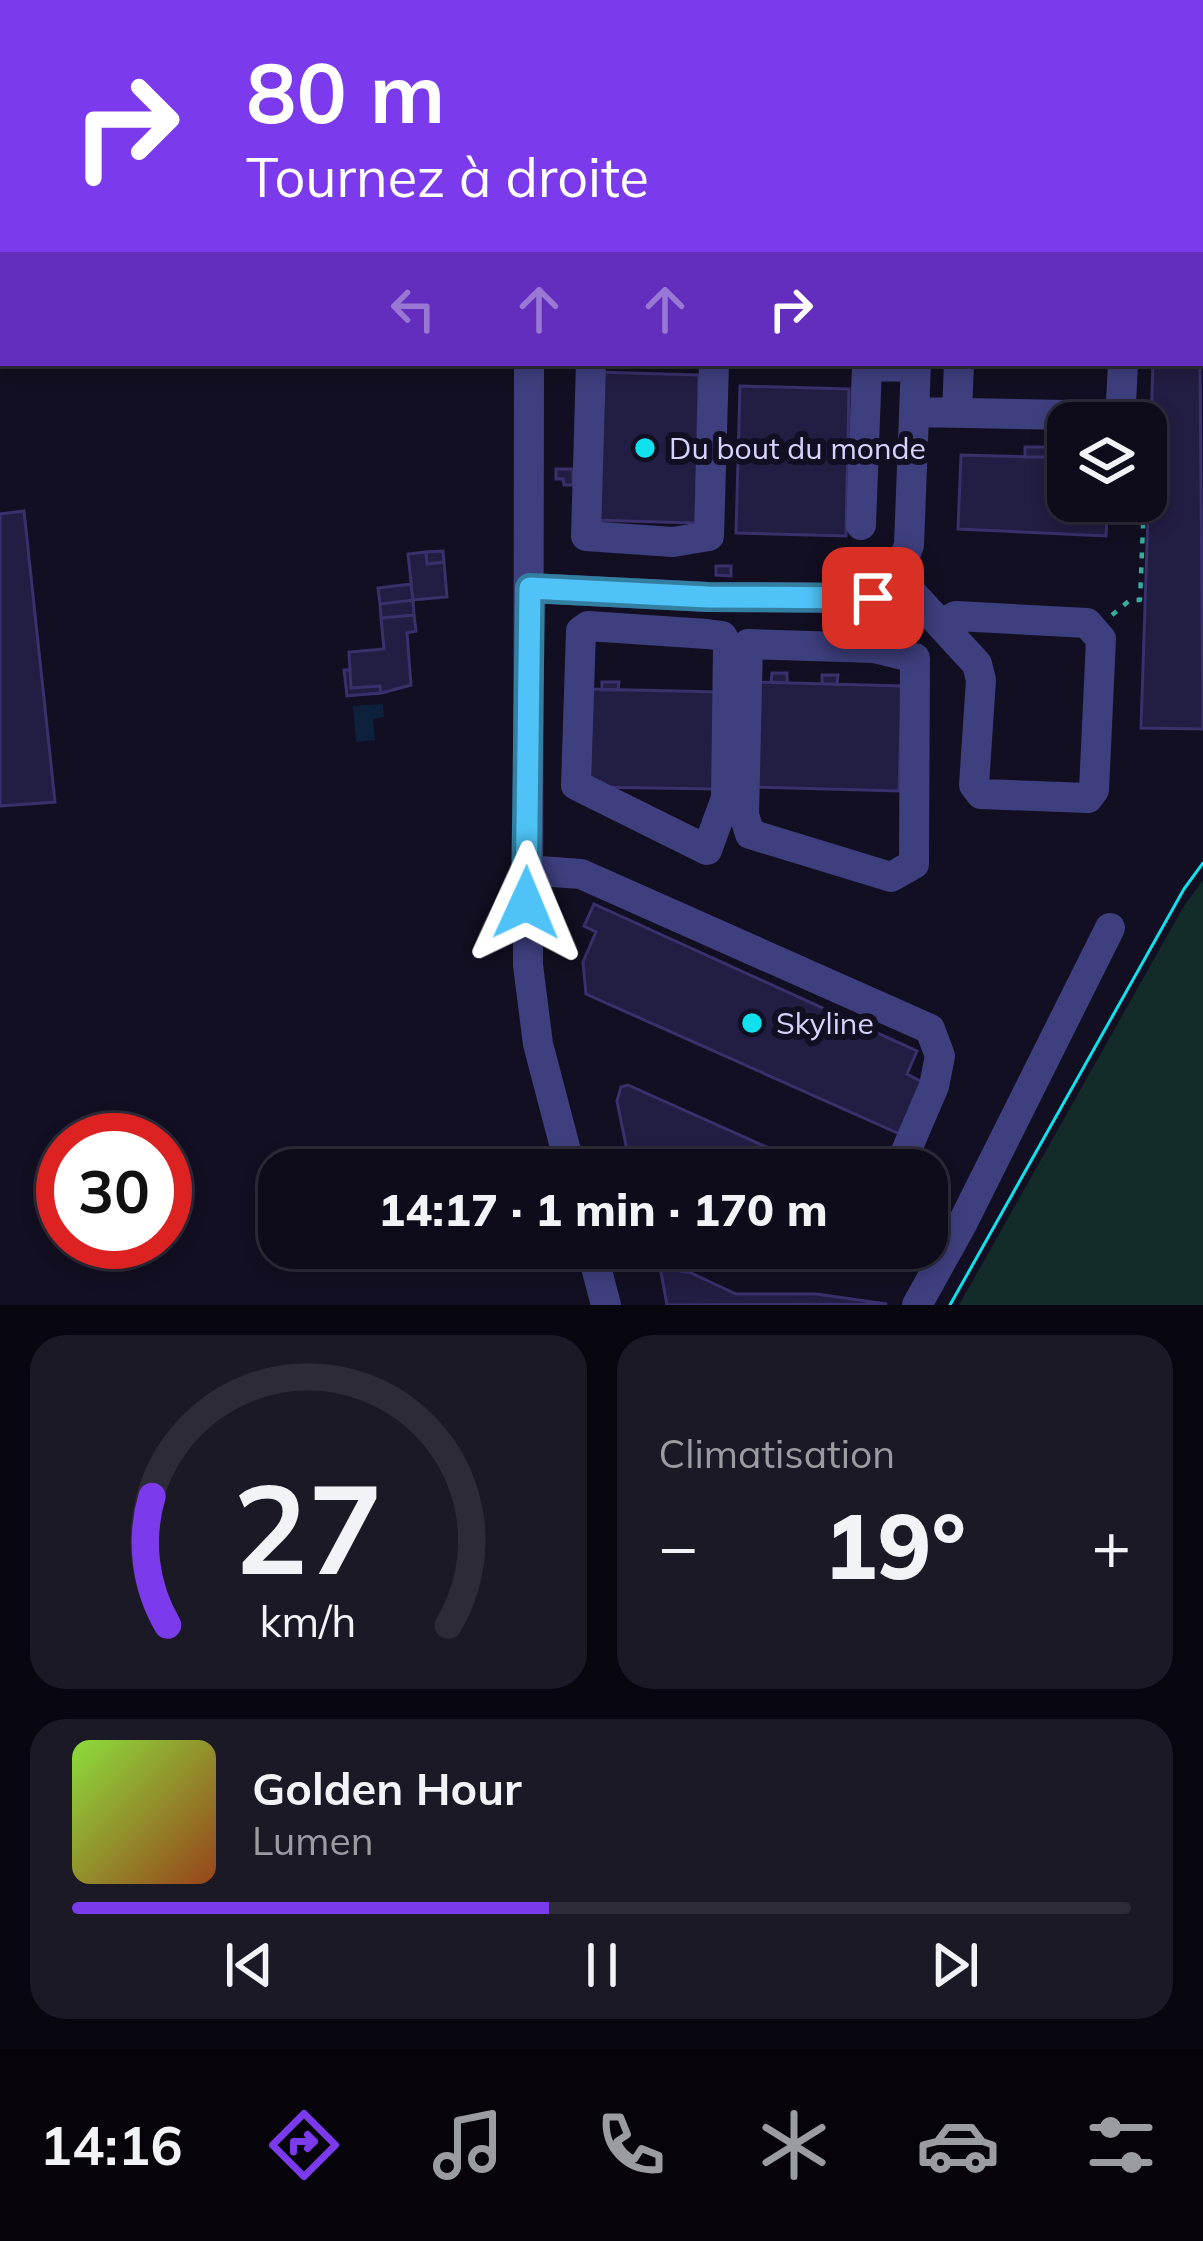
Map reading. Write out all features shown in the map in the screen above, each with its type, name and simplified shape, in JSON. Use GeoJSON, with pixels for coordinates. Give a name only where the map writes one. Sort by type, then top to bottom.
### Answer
{"type":"FeatureCollection","features":[{"type":"Feature","properties":{"kind":"street"},"geometry":{"type":"LineString","coordinates":[[529,366],[526,870],[530,992],[538,1044],[566,1149]]}},
{"type":"Feature","properties":{"kind":"street"},"geometry":{"type":"LineString","coordinates":[[591,366],[586,536],[673,542],[709,536],[714,366]]}},
{"type":"Feature","properties":{"kind":"street"},"geometry":{"type":"LineString","coordinates":[[861,526],[865,366]]}},
{"type":"Feature","properties":{"kind":"street"},"geometry":{"type":"LineString","coordinates":[[530,588],[708,597],[873,598],[897,577],[909,545],[916,366]]}},
{"type":"Feature","properties":{"kind":"street"},"geometry":{"type":"LineString","coordinates":[[957,412],[959,366]]}},
{"type":"Feature","properties":{"kind":"street"},"geometry":{"type":"LineString","coordinates":[[1121,402],[1123,366]]}},
{"type":"Feature","properties":{"kind":"street"},"geometry":{"type":"LineString","coordinates":[[914,412],[1047,416]]}},
{"type":"Feature","properties":{"kind":"street"},"geometry":{"type":"LineString","coordinates":[[651,632],[673,542]]}},
{"type":"Feature","properties":{"kind":"street"},"geometry":{"type":"LineString","coordinates":[[897,577],[940,624],[977,664],[981,680],[974,785],[981,794],[1088,798],[1094,790],[1101,639],[1088,623],[956,616],[940,624]]}},
{"type":"Feature","properties":{"kind":"street"},"geometry":{"type":"LineString","coordinates":[[707,634],[708,597]]}},
{"type":"Feature","properties":{"kind":"street"},"geometry":{"type":"LineString","coordinates":[[766,644],[769,598]]}},
{"type":"Feature","properties":{"kind":"street"},"geometry":{"type":"LineString","coordinates":[[873,598],[874,648]]}},
{"type":"Feature","properties":{"kind":"street"},"geometry":{"type":"LineString","coordinates":[[588,626],[651,632],[722,636],[728,646],[726,798],[707,850],[576,785],[580,631],[588,626]]}},
{"type":"Feature","properties":{"kind":"street"},"geometry":{"type":"LineString","coordinates":[[748,644],[874,648],[915,658],[918,680],[914,864],[891,877],[750,834],[743,815],[748,644]]}},
{"type":"Feature","properties":{"kind":"street"},"geometry":{"type":"LineString","coordinates":[[526,870],[581,874],[930,1029],[940,1056],[934,1086],[907,1149]]}},
{"type":"Feature","properties":{"kind":"street"},"geometry":{"type":"LineString","coordinates":[[917,1305],[1110,928]]}},
{"type":"Feature","properties":{"kind":"street"},"geometry":{"type":"LineString","coordinates":[[597,1269],[606,1305]]}},
{"type":"Feature","properties":{"kind":"path"},"geometry":{"type":"LineString","coordinates":[[1094,631],[1130,600],[1140,600],[1143,522]]}},
{"type":"Feature","properties":{"kind":"green space"},"geometry":{"type":"Polygon","coordinates":[[[1203,880],[1203,1305],[959,1305],[1184,906],[1203,880]]]}},
{"type":"Feature","properties":{"kind":"water"},"geometry":{"type":"Polygon","coordinates":[[[383,704],[384,717],[373,719],[375,740],[356,742],[353,706],[383,704]]]}},
{"type":"Feature","properties":{"kind":"building"},"geometry":{"type":"Polygon","coordinates":[[[1153,366],[1200,366],[1203,729],[1141,728],[1148,522],[1167,522],[1167,402],[1152,402],[1153,366]]]}},
{"type":"Feature","properties":{"kind":"building","name":"Du bout du monde"},"geometry":{"type":"Polygon","coordinates":[[[595,372],[699,375],[696,523],[591,520],[595,372]]]}},
{"type":"Feature","properties":{"kind":"building"},"geometry":{"type":"Polygon","coordinates":[[[740,386],[849,389],[846,536],[736,533],[740,386]]]}},
{"type":"Feature","properties":{"kind":"building"},"geometry":{"type":"Polygon","coordinates":[[[1025,447],[1045,447],[1046,457],[1025,457],[1025,447]]]}},
{"type":"Feature","properties":{"kind":"building"},"geometry":{"type":"Polygon","coordinates":[[[961,455],[1047,457],[1047,522],[1107,522],[1106,536],[958,529],[961,455]]]}},
{"type":"Feature","properties":{"kind":"building"},"geometry":{"type":"Polygon","coordinates":[[[556,469],[573,469],[573,485],[556,479],[556,469]]]}},
{"type":"Feature","properties":{"kind":"building"},"geometry":{"type":"Polygon","coordinates":[[[24,511],[55,802],[0,806],[0,514],[24,511]]]}},
{"type":"Feature","properties":{"kind":"building"},"geometry":{"type":"Polygon","coordinates":[[[443,551],[444,562],[427,564],[426,552],[443,551]]]}},
{"type":"Feature","properties":{"kind":"building"},"geometry":{"type":"Polygon","coordinates":[[[426,552],[427,564],[444,562],[447,597],[413,600],[408,554],[426,552]]]}},
{"type":"Feature","properties":{"kind":"building"},"geometry":{"type":"Polygon","coordinates":[[[716,566],[731,566],[731,576],[716,575],[716,566]]]}},
{"type":"Feature","properties":{"kind":"building"},"geometry":{"type":"Polygon","coordinates":[[[411,584],[413,600],[380,604],[378,588],[411,584]]]}},
{"type":"Feature","properties":{"kind":"building"},"geometry":{"type":"Polygon","coordinates":[[[413,600],[414,615],[381,618],[380,604],[413,600]]]}},
{"type":"Feature","properties":{"kind":"building"},"geometry":{"type":"Polygon","coordinates":[[[414,615],[416,631],[407,633],[411,685],[381,693],[380,686],[351,688],[349,652],[384,649],[381,618],[414,615]]]}},
{"type":"Feature","properties":{"kind":"building"},"geometry":{"type":"Polygon","coordinates":[[[344,670],[350,670],[351,688],[380,686],[381,693],[347,696],[344,670]]]}},
{"type":"Feature","properties":{"kind":"building"},"geometry":{"type":"Polygon","coordinates":[[[772,673],[787,673],[787,683],[771,682],[772,673]]]}},
{"type":"Feature","properties":{"kind":"building"},"geometry":{"type":"Polygon","coordinates":[[[822,675],[838,675],[837,684],[822,684],[822,675]]]}},
{"type":"Feature","properties":{"kind":"building"},"geometry":{"type":"Polygon","coordinates":[[[602,682],[619,682],[618,690],[602,690],[602,682]]]}},
{"type":"Feature","properties":{"kind":"building"},"geometry":{"type":"Polygon","coordinates":[[[755,682],[902,686],[899,791],[752,787],[755,682]]]}},
{"type":"Feature","properties":{"kind":"building"},"geometry":{"type":"Polygon","coordinates":[[[589,689],[719,692],[717,789],[587,787],[589,689]]]}},
{"type":"Feature","properties":{"kind":"building","name":"Skyline"},"geometry":{"type":"Polygon","coordinates":[[[594,904],[917,1051],[907,1074],[922,1082],[902,1135],[586,994],[583,962],[596,932],[584,926],[594,904]]]}},
{"type":"Feature","properties":{"kind":"building"},"geometry":{"type":"Polygon","coordinates":[[[628,1085],[771,1149],[627,1149],[617,1101],[621,1087],[628,1085]]]}},
{"type":"Feature","properties":{"kind":"building"},"geometry":{"type":"Polygon","coordinates":[[[660,1269],[691,1273],[736,1294],[816,1294],[887,1304],[667,1305],[660,1269]]]}},
{"type":"Feature","properties":{"kind":"tram line"},"geometry":{"type":"LineString","coordinates":[[950,1305],[1203,863]]}},
{"type":"Feature","properties":{"kind":"place","name":"Du bout du monde"},"geometry":{"type":"Point","coordinates":[645,448]}},
{"type":"Feature","properties":{"kind":"place","name":"Skyline"},"geometry":{"type":"Point","coordinates":[752,1023]}},
{"type":"Feature","properties":{"kind":"route"},"geometry":{"type":"LineString","coordinates":[[526,903],[530,588],[672,596],[873,598]]}}]}
